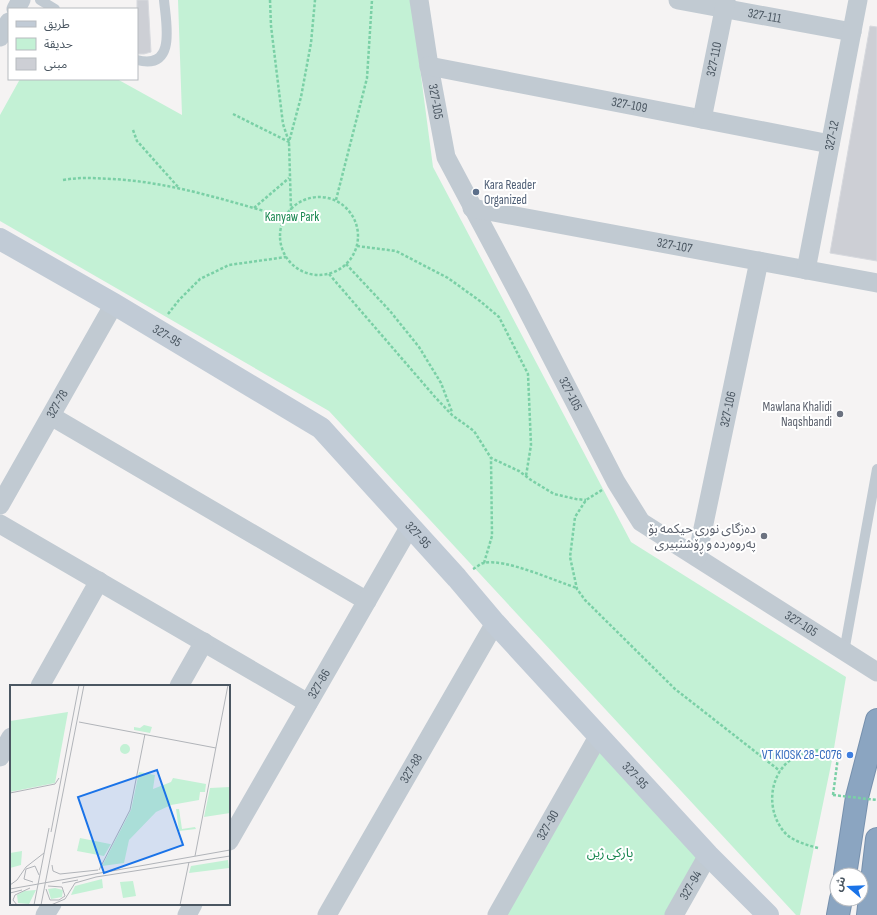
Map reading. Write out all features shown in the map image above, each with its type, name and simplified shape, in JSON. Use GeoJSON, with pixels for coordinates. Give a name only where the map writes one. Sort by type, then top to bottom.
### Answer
{"type":"FeatureCollection","features":[{"type":"Feature","properties":{"kind":"highway"},"geometry":{"type":"LineString","coordinates":[[846,867],[857,797],[877,720]]}},
{"type":"Feature","properties":{"kind":"highway"},"geometry":{"type":"LineString","coordinates":[[868,915],[877,839]]}},
{"type":"Feature","properties":{"kind":"street","name":"327-105"},"geometry":{"type":"LineString","coordinates":[[419,0],[429,66],[446,157],[616,482],[641,522],[877,672]]}},
{"type":"Feature","properties":{"kind":"street","name":"327-111"},"geometry":{"type":"LineString","coordinates":[[678,0],[725,4],[852,32]]}},
{"type":"Feature","properties":{"kind":"street","name":"327-12"},"geometry":{"type":"LineString","coordinates":[[806,270],[858,0]]}},
{"type":"Feature","properties":{"kind":"street","name":"327-110"},"geometry":{"type":"LineString","coordinates":[[702,119],[725,4]]}},
{"type":"Feature","properties":{"kind":"street"},"geometry":{"type":"LineString","coordinates":[[0,37],[8,24]]}},
{"type":"Feature","properties":{"kind":"street","name":"327-109"},"geometry":{"type":"LineString","coordinates":[[429,66],[830,144]]}},
{"type":"Feature","properties":{"kind":"street","name":"327-107"},"geometry":{"type":"LineString","coordinates":[[472,208],[877,283]]}},
{"type":"Feature","properties":{"kind":"street","name":"327-95"},"geometry":{"type":"LineString","coordinates":[[1,241],[114,304],[321,428],[457,578],[495,623],[708,855],[768,915]]}},
{"type":"Feature","properties":{"kind":"street","name":"327-106"},"geometry":{"type":"LineString","coordinates":[[697,557],[759,261]]}},
{"type":"Feature","properties":{"kind":"street","name":"327-78"},"geometry":{"type":"LineString","coordinates":[[0,505],[114,304]]}},
{"type":"Feature","properties":{"kind":"street"},"geometry":{"type":"LineString","coordinates":[[51,416],[367,601]]}},
{"type":"Feature","properties":{"kind":"street"},"geometry":{"type":"LineString","coordinates":[[0,524],[308,703]]}},
{"type":"Feature","properties":{"kind":"street","name":"327-86"},"geometry":{"type":"LineString","coordinates":[[230,839],[410,526]]}},
{"type":"Feature","properties":{"kind":"street"},"geometry":{"type":"LineString","coordinates":[[41,685],[99,581]]}},
{"type":"Feature","properties":{"kind":"street","name":"327-88"},"geometry":{"type":"LineString","coordinates":[[328,915],[495,623]]}},
{"type":"Feature","properties":{"kind":"street"},"geometry":{"type":"LineString","coordinates":[[180,685],[204,642]]}},
{"type":"Feature","properties":{"kind":"street","name":"327-90"},"geometry":{"type":"LineString","coordinates":[[497,915],[599,735]]}},
{"type":"Feature","properties":{"kind":"street"},"geometry":{"type":"LineString","coordinates":[[0,757],[10,739]]}},
{"type":"Feature","properties":{"kind":"street","name":"327-94"},"geometry":{"type":"LineString","coordinates":[[674,915],[708,855]]}},
{"type":"Feature","properties":{"kind":"street"},"geometry":{"type":"LineString","coordinates":[[46,915],[51,905]]}},
{"type":"Feature","properties":{"kind":"lane"},"geometry":{"type":"LineString","coordinates":[[40,0],[53,8]]}},
{"type":"Feature","properties":{"kind":"lane"},"geometry":{"type":"LineString","coordinates":[[138,60],[145,62],[153,60],[159,57],[164,51],[167,44],[164,0]]}},
{"type":"Feature","properties":{"kind":"lane"},"geometry":{"type":"LineString","coordinates":[[844,652],[877,469]]}},
{"type":"Feature","properties":{"kind":"path"},"geometry":{"type":"LineString","coordinates":[[270,0],[271,26],[283,124],[289,142]]}},
{"type":"Feature","properties":{"kind":"path"},"geometry":{"type":"LineString","coordinates":[[291,210],[289,142],[301,97],[311,43],[314,0]]}},
{"type":"Feature","properties":{"kind":"path"},"geometry":{"type":"LineString","coordinates":[[336,200],[367,78],[372,0]]}},
{"type":"Feature","properties":{"kind":"path"},"geometry":{"type":"LineString","coordinates":[[233,114],[289,142]]}},
{"type":"Feature","properties":{"kind":"path"},"geometry":{"type":"LineString","coordinates":[[134,130],[137,140],[179,188]]}},
{"type":"Feature","properties":{"kind":"path"},"geometry":{"type":"LineString","coordinates":[[63,180],[79,177],[137,180],[192,190],[285,217]]}},
{"type":"Feature","properties":{"kind":"path"},"geometry":{"type":"LineString","coordinates":[[254,208],[290,178]]}},
{"type":"Feature","properties":{"kind":"path"},"geometry":{"type":"LineString","coordinates":[[322,197],[336,200],[351,213],[357,225],[359,233],[357,246],[352,259],[340,270],[329,274],[308,274],[296,268],[286,257],[281,244],[281,230],[285,217],[295,206],[307,199],[322,197]]}},
{"type":"Feature","properties":{"kind":"path"},"geometry":{"type":"LineString","coordinates":[[357,246],[396,251],[448,278],[499,317],[528,374],[531,445],[526,476]]}},
{"type":"Feature","properties":{"kind":"path"},"geometry":{"type":"LineString","coordinates":[[156,329],[179,300],[200,279],[230,265],[286,257]]}},
{"type":"Feature","properties":{"kind":"path"},"geometry":{"type":"LineString","coordinates":[[346,264],[390,311],[419,347],[441,383],[452,415]]}},
{"type":"Feature","properties":{"kind":"path"},"geometry":{"type":"LineString","coordinates":[[329,274],[435,397],[452,415],[474,431],[491,458],[492,536],[484,562]]}},
{"type":"Feature","properties":{"kind":"path"},"geometry":{"type":"LineString","coordinates":[[491,458],[519,471],[554,494],[586,500]]}},
{"type":"Feature","properties":{"kind":"path"},"geometry":{"type":"LineString","coordinates":[[616,482],[586,500],[575,516],[570,557],[577,589],[585,600],[675,689],[780,771]]}},
{"type":"Feature","properties":{"kind":"path"},"geometry":{"type":"LineString","coordinates":[[457,578],[484,562],[501,563],[520,567],[577,589]]}},
{"type":"Feature","properties":{"kind":"path"},"geometry":{"type":"LineString","coordinates":[[818,848],[798,842],[781,828],[776,818],[771,801],[772,790],[780,771],[787,762],[796,756],[817,750],[838,752]]}},
{"type":"Feature","properties":{"kind":"path"},"geometry":{"type":"LineString","coordinates":[[838,757],[833,795],[877,800]]}},
{"type":"Feature","properties":{"kind":"green space","name":"Kanyaw Park"},"geometry":{"type":"Polygon","coordinates":[[[178,0],[411,0],[433,167],[631,542],[846,677],[832,760],[800,915],[796,915],[329,411],[0,221],[0,115],[19,80],[119,80],[182,115],[178,0]]]}},
{"type":"Feature","properties":{"kind":"green space","name":"پارکی ژین"},"geometry":{"type":"Polygon","coordinates":[[[598,746],[700,858],[668,915],[503,915],[598,746]]]}},
{"type":"Feature","properties":{"kind":"building"},"geometry":{"type":"Polygon","coordinates":[[[137,0],[148,0],[151,52],[144,54],[138,54],[137,0]]]}},
{"type":"Feature","properties":{"kind":"building"},"geometry":{"type":"Polygon","coordinates":[[[870,26],[877,27],[877,261],[830,253],[870,26]]]}},
{"type":"Feature","properties":{"kind":"place","name":"Kara Reader Organized"},"geometry":{"type":"Point","coordinates":[476,192]}},
{"type":"Feature","properties":{"kind":"place","name":"Mawlana Khalidi Naqshbandi"},"geometry":{"type":"Point","coordinates":[840,414]}},
{"type":"Feature","properties":{"kind":"place","name":"دەزگای نوری حیکمە بۆ پەروەردە و ڕۆشنبیری"},"geometry":{"type":"Point","coordinates":[764,536]}},
{"type":"Feature","properties":{"kind":"place","name":"VT KIOSK 28-C076"},"geometry":{"type":"Point","coordinates":[850,755]}}]}
